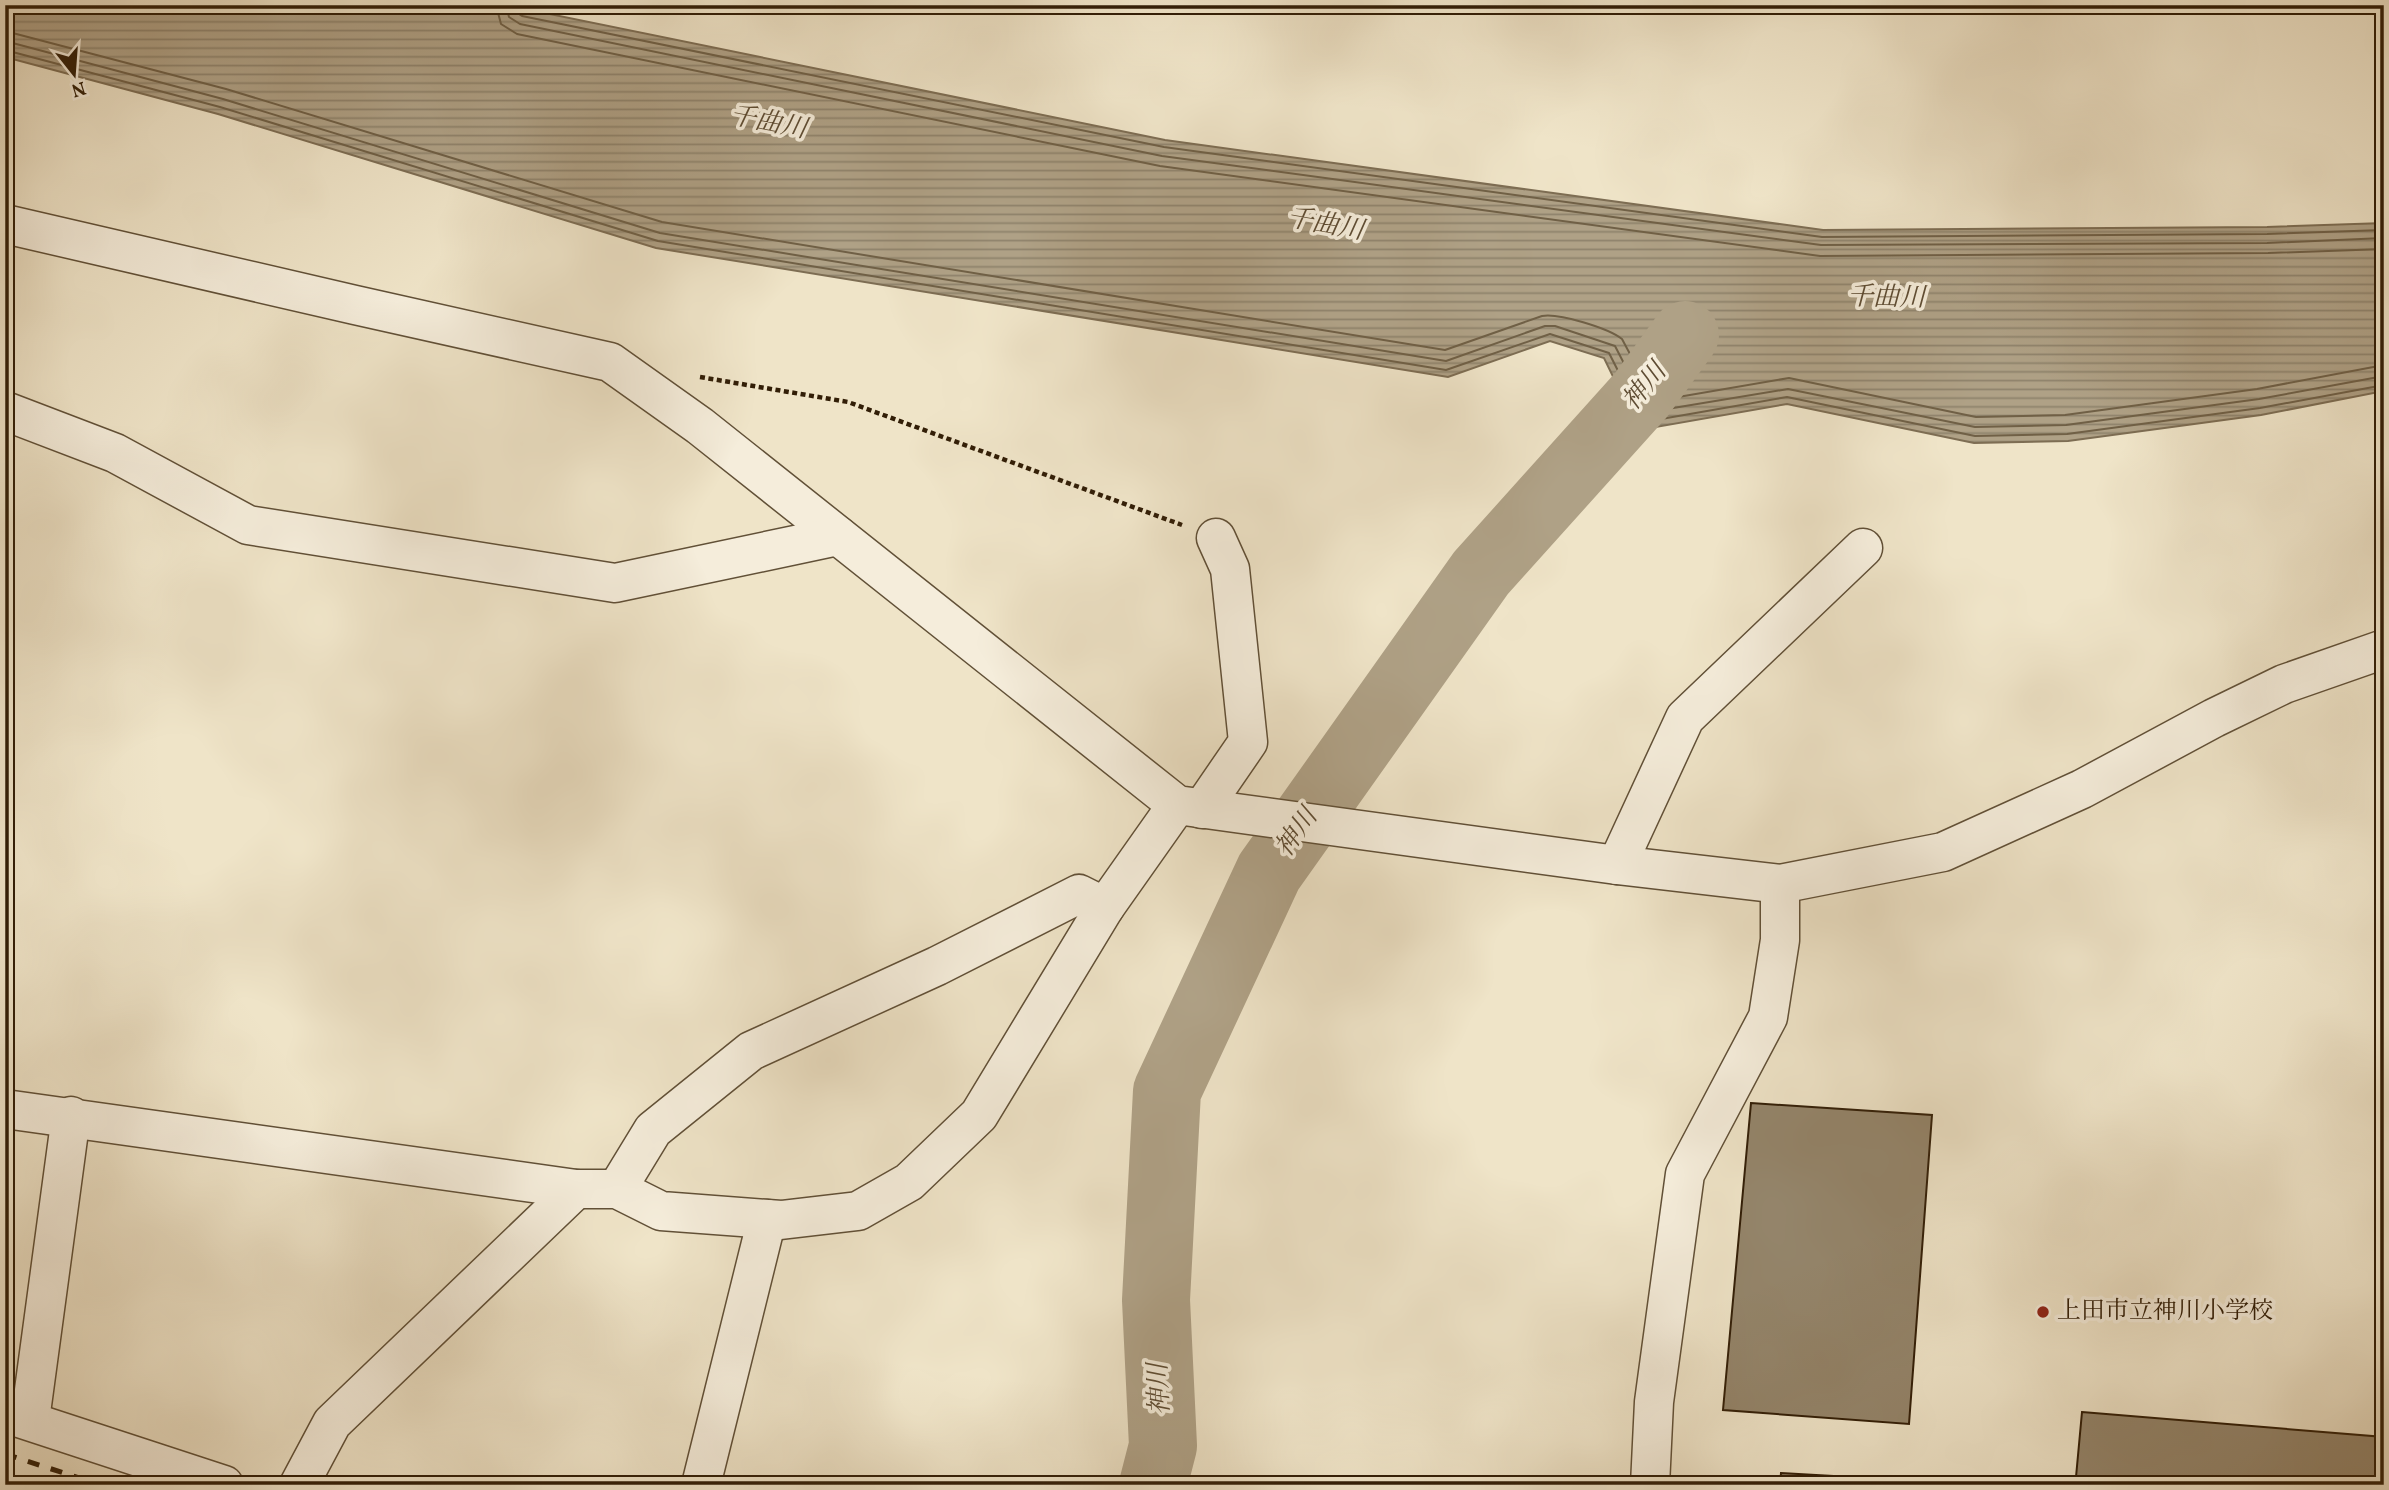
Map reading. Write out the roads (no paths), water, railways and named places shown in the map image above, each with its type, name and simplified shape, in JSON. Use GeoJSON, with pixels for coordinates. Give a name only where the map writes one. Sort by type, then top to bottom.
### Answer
{"type":"FeatureCollection","features":[{"type":"Feature","properties":{"kind":"street"},"geometry":{"type":"LineString","coordinates":[[5,224],[610,362],[700,426],[1189,807],[1780,884],[1942,852],[2082,789],[2214,718],[2284,684],[2384,649]]}},
{"type":"Feature","properties":{"kind":"street"},"geometry":{"type":"LineString","coordinates":[[5,411],[115,453],[248,525],[615,583],[838,536]]}},
{"type":"Feature","properties":{"kind":"street"},"geometry":{"type":"LineString","coordinates":[[5,1108],[576,1189],[617,1189],[661,1211],[781,1220],[858,1211],[909,1182],[979,1115],[1105,907],[1248,742],[1230,569],[1216,538]]}},
{"type":"Feature","properties":{"kind":"street"},"geometry":{"type":"LineString","coordinates":[[1613,864],[1685,718],[1863,548]]}},
{"type":"Feature","properties":{"kind":"street"},"geometry":{"type":"LineString","coordinates":[[1650,1485],[1654,1402],[1685,1174],[1768,1017],[1780,940],[1780,884]]}},
{"type":"Feature","properties":{"kind":"street"},"geometry":{"type":"LineString","coordinates":[[617,1189],[653,1130],[751,1051],[937,966],[1079,894],[1105,907]]}},
{"type":"Feature","properties":{"kind":"street"},"geometry":{"type":"LineString","coordinates":[[71,1116],[17,1417],[224,1485]]}},
{"type":"Feature","properties":{"kind":"street"},"geometry":{"type":"LineString","coordinates":[[299,1485],[332,1423],[576,1189]]}},
{"type":"Feature","properties":{"kind":"street"},"geometry":{"type":"LineString","coordinates":[[701,1485],[767,1219]]}},
{"type":"Feature","properties":{"kind":"water","name":"千曲川"},"geometry":{"type":"Polygon","coordinates":[[[5,5],[506,5],[1165,140],[1823,230],[2267,227],[2384,223],[2384,391],[2261,415],[2068,441],[1974,443],[1787,404],[1639,430],[1604,358],[1550,341],[1448,377],[656,248],[218,114],[5,57],[5,5]]]}},
{"type":"Feature","properties":{"kind":"waterway","name":"神川"},"geometry":{"type":"LineString","coordinates":[[1153,1485],[1163,1446],[1156,1300],[1167,1091],[1269,872],[1481,573],[1641,395],[1685,335]]}},
{"type":"Feature","properties":{"kind":"railway"},"geometry":{"type":"LineString","coordinates":[[5,1454],[101,1485]]}},
{"type":"Feature","properties":{"kind":"railway"},"geometry":{"type":"LineString","coordinates":[[5,1481],[17,1485]]}},
{"type":"Feature","properties":{"kind":"place","name":"上田市立神川小学校"},"geometry":{"type":"Point","coordinates":[2043,1312]}}]}
